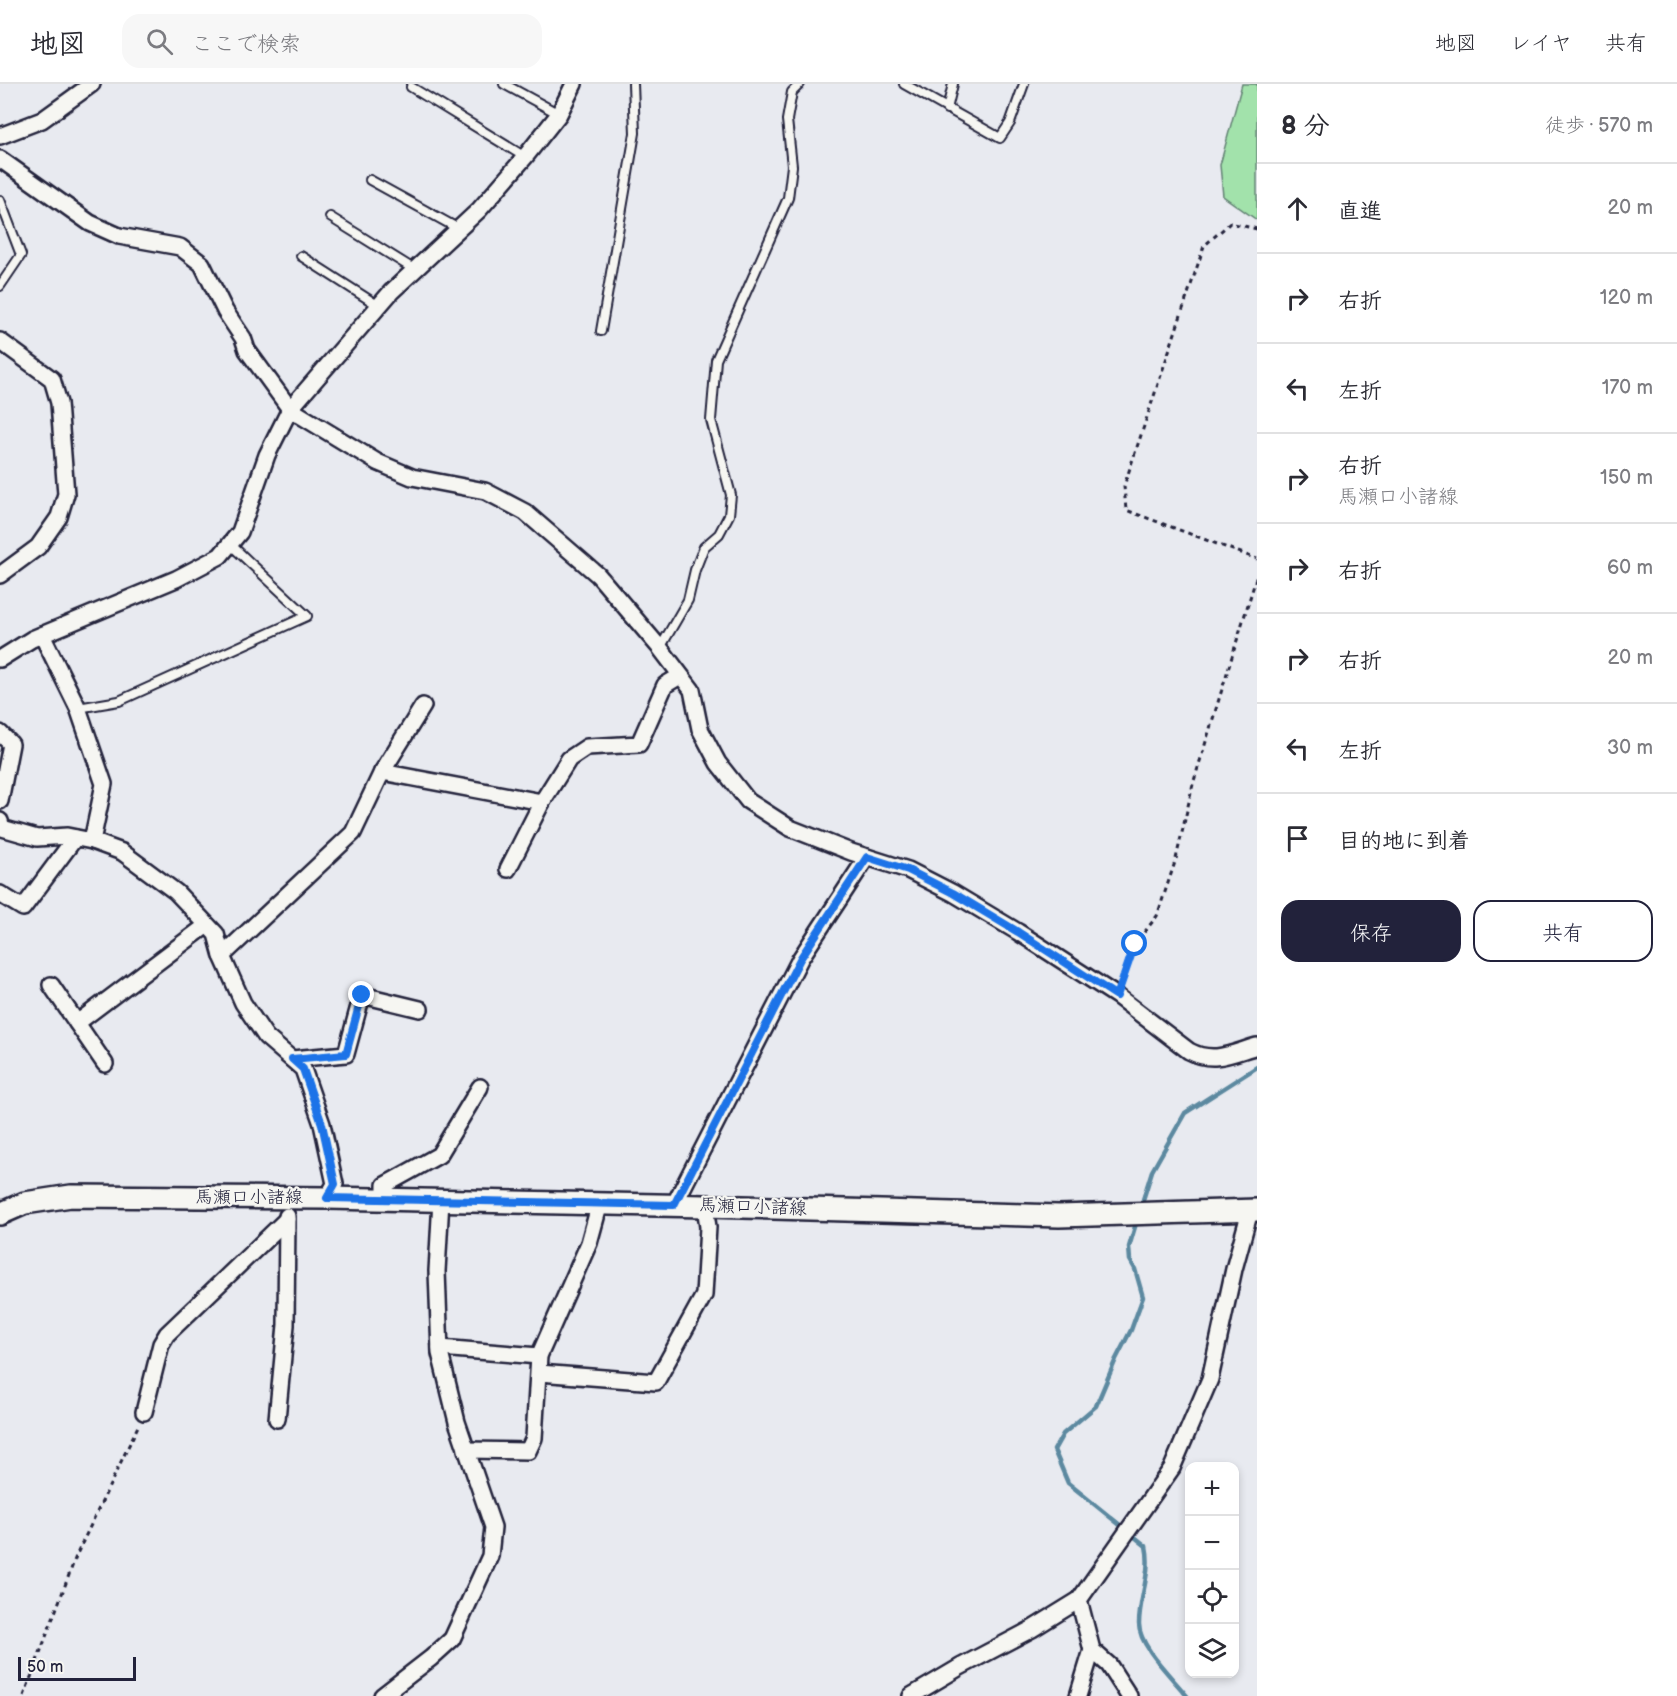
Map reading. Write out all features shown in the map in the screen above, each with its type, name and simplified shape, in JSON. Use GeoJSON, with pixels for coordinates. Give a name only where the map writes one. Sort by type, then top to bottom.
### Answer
{"type":"FeatureCollection","features":[{"type":"Feature","properties":{"kind":"main road","name":"馬瀬口小諸線"},"geometry":{"type":"LineString","coordinates":[[0,1214],[25,1203],[71,1197],[327,1198],[600,1203],[1059,1216],[1253,1211]]}},
{"type":"Feature","properties":{"kind":"street"},"geometry":{"type":"LineString","coordinates":[[0,136],[42,120],[92,84]]}},
{"type":"Feature","properties":{"kind":"street"},"geometry":{"type":"LineString","coordinates":[[0,658],[42,635],[176,579],[220,555],[240,532],[267,455],[290,409],[379,306],[479,210],[559,114],[574,84]]}},
{"type":"Feature","properties":{"kind":"street"},"geometry":{"type":"LineString","coordinates":[[0,159],[90,223],[119,236],[180,247],[202,264],[225,311],[243,338],[247,350],[290,409],[377,462],[412,477],[485,490],[525,512],[598,575],[660,648],[692,690],[700,729],[718,763],[748,801],[790,828],[908,870],[953,893],[1117,996],[1201,1058],[1215,1058],[1257,1046]]}},
{"type":"Feature","properties":{"kind":"street"},"geometry":{"type":"LineString","coordinates":[[0,341],[52,379],[59,403],[66,494],[58,517],[38,547],[0,575]]}},
{"type":"Feature","properties":{"kind":"street"},"geometry":{"type":"LineString","coordinates":[[42,635],[78,708],[104,784],[92,841]]}},
{"type":"Feature","properties":{"kind":"street"},"geometry":{"type":"LineString","coordinates":[[508,869],[542,802],[569,759],[587,747],[639,744],[664,685],[681,676]]}},
{"type":"Feature","properties":{"kind":"street"},"geometry":{"type":"LineString","coordinates":[[222,956],[353,833],[382,772],[423,706]]}},
{"type":"Feature","properties":{"kind":"street"},"geometry":{"type":"LineString","coordinates":[[0,733],[11,744],[0,801]]}},
{"type":"Feature","properties":{"kind":"street"},"geometry":{"type":"LineString","coordinates":[[382,772],[542,802]]}},
{"type":"Feature","properties":{"kind":"street"},"geometry":{"type":"LineString","coordinates":[[0,821],[2,828],[37,838],[67,836],[92,841],[122,852],[176,892],[216,934],[222,956],[243,1003],[266,1037],[303,1069],[322,1124],[335,1184],[327,1198]]}},
{"type":"Feature","properties":{"kind":"street"},"geometry":{"type":"LineString","coordinates":[[0,894],[23,908],[75,838]]}},
{"type":"Feature","properties":{"kind":"street"},"geometry":{"type":"LineString","coordinates":[[674,1205],[800,959],[867,857]]}},
{"type":"Feature","properties":{"kind":"street"},"geometry":{"type":"LineString","coordinates":[[77,1023],[207,925]]}},
{"type":"Feature","properties":{"kind":"street"},"geometry":{"type":"LineString","coordinates":[[51,984],[105,1064]]}},
{"type":"Feature","properties":{"kind":"street"},"geometry":{"type":"LineString","coordinates":[[292,1059],[346,1054],[362,995],[420,1009]]}},
{"type":"Feature","properties":{"kind":"street"},"geometry":{"type":"LineString","coordinates":[[385,1199],[385,1185],[439,1155],[480,1087]]}},
{"type":"Feature","properties":{"kind":"street"},"geometry":{"type":"LineString","coordinates":[[277,1419],[286,1325],[287,1198]]}},
{"type":"Feature","properties":{"kind":"street"},"geometry":{"type":"LineString","coordinates":[[382,1696],[452,1639],[490,1556],[493,1527],[457,1422],[440,1348],[436,1271],[441,1200]]}},
{"type":"Feature","properties":{"kind":"street"},"geometry":{"type":"LineString","coordinates":[[466,1450],[528,1450],[534,1438],[539,1356],[590,1243],[600,1203]]}},
{"type":"Feature","properties":{"kind":"street"},"geometry":{"type":"LineString","coordinates":[[538,1373],[656,1382],[704,1295],[708,1227],[705,1206]]}},
{"type":"Feature","properties":{"kind":"street"},"geometry":{"type":"LineString","coordinates":[[911,1696],[1032,1629],[1079,1600],[1172,1468],[1210,1379],[1234,1269],[1253,1211]]}},
{"type":"Feature","properties":{"kind":"street"},"geometry":{"type":"LineString","coordinates":[[144,1412],[160,1344],[167,1334],[287,1219]]}},
{"type":"Feature","properties":{"kind":"street"},"geometry":{"type":"LineString","coordinates":[[440,1348],[539,1356]]}},
{"type":"Feature","properties":{"kind":"street"},"geometry":{"type":"LineString","coordinates":[[1078,1696],[1092,1650],[1079,1600]]}},
{"type":"Feature","properties":{"kind":"street"},"geometry":{"type":"LineString","coordinates":[[1092,1650],[1109,1665],[1129,1696]]}},
{"type":"Feature","properties":{"kind":"lane"},"geometry":{"type":"LineString","coordinates":[[504,84],[559,114]]}},
{"type":"Feature","properties":{"kind":"lane"},"geometry":{"type":"LineString","coordinates":[[601,331],[635,133],[633,84]]}},
{"type":"Feature","properties":{"kind":"lane"},"geometry":{"type":"LineString","coordinates":[[660,648],[688,600],[695,570],[704,547],[719,534],[729,515],[731,495],[711,420],[716,360],[788,198],[792,166],[787,120],[792,92],[800,84]]}},
{"type":"Feature","properties":{"kind":"lane"},"geometry":{"type":"LineString","coordinates":[[904,84],[1000,138],[1010,123],[1024,84]]}},
{"type":"Feature","properties":{"kind":"lane"},"geometry":{"type":"LineString","coordinates":[[947,109],[953,84]]}},
{"type":"Feature","properties":{"kind":"lane"},"geometry":{"type":"LineString","coordinates":[[411,87],[525,157]]}},
{"type":"Feature","properties":{"kind":"lane"},"geometry":{"type":"LineString","coordinates":[[370,180],[459,229]]}},
{"type":"Feature","properties":{"kind":"lane"},"geometry":{"type":"LineString","coordinates":[[0,200],[21,255],[0,286]]}},
{"type":"Feature","properties":{"kind":"lane"},"geometry":{"type":"LineString","coordinates":[[330,217],[415,270]]}},
{"type":"Feature","properties":{"kind":"lane"},"geometry":{"type":"LineString","coordinates":[[301,256],[379,306]]}},
{"type":"Feature","properties":{"kind":"lane"},"geometry":{"type":"LineString","coordinates":[[78,708],[119,701],[307,615],[230,543]]}},
{"type":"Feature","properties":{"kind":"path"},"geometry":{"type":"LineString","coordinates":[[1257,230],[1230,223],[1204,246],[1124,486],[1126,510],[1257,559]]}},
{"type":"Feature","properties":{"kind":"path"},"geometry":{"type":"LineString","coordinates":[[1117,996],[1135,944],[1157,916],[1176,859],[1193,784],[1257,575]]}},
{"type":"Feature","properties":{"kind":"path"},"geometry":{"type":"LineString","coordinates":[[24,1696],[76,1556],[144,1412]]}},
{"type":"Feature","properties":{"kind":"green space"},"geometry":{"type":"Polygon","coordinates":[[[1242,84],[1257,84],[1257,220],[1223,196],[1220,165],[1242,84]]]}},
{"type":"Feature","properties":{"kind":"waterway"},"geometry":{"type":"LineString","coordinates":[[1141,1206],[1152,1171],[1185,1113],[1257,1067]]}},
{"type":"Feature","properties":{"kind":"waterway"},"geometry":{"type":"LineString","coordinates":[[1137,1220],[1129,1247],[1130,1260],[1143,1297],[1131,1330],[1096,1406],[1063,1434],[1054,1450],[1068,1483],[1146,1546],[1147,1566],[1140,1614],[1140,1633],[1150,1652],[1187,1696]]}},
{"type":"Feature","properties":{"kind":"route"},"geometry":{"type":"LineString","coordinates":[[362,995],[346,1054],[292,1059],[303,1069],[322,1124],[335,1184],[327,1198],[674,1205],[800,959],[867,857],[908,870],[953,893],[1117,996],[1135,944]]}}]}
